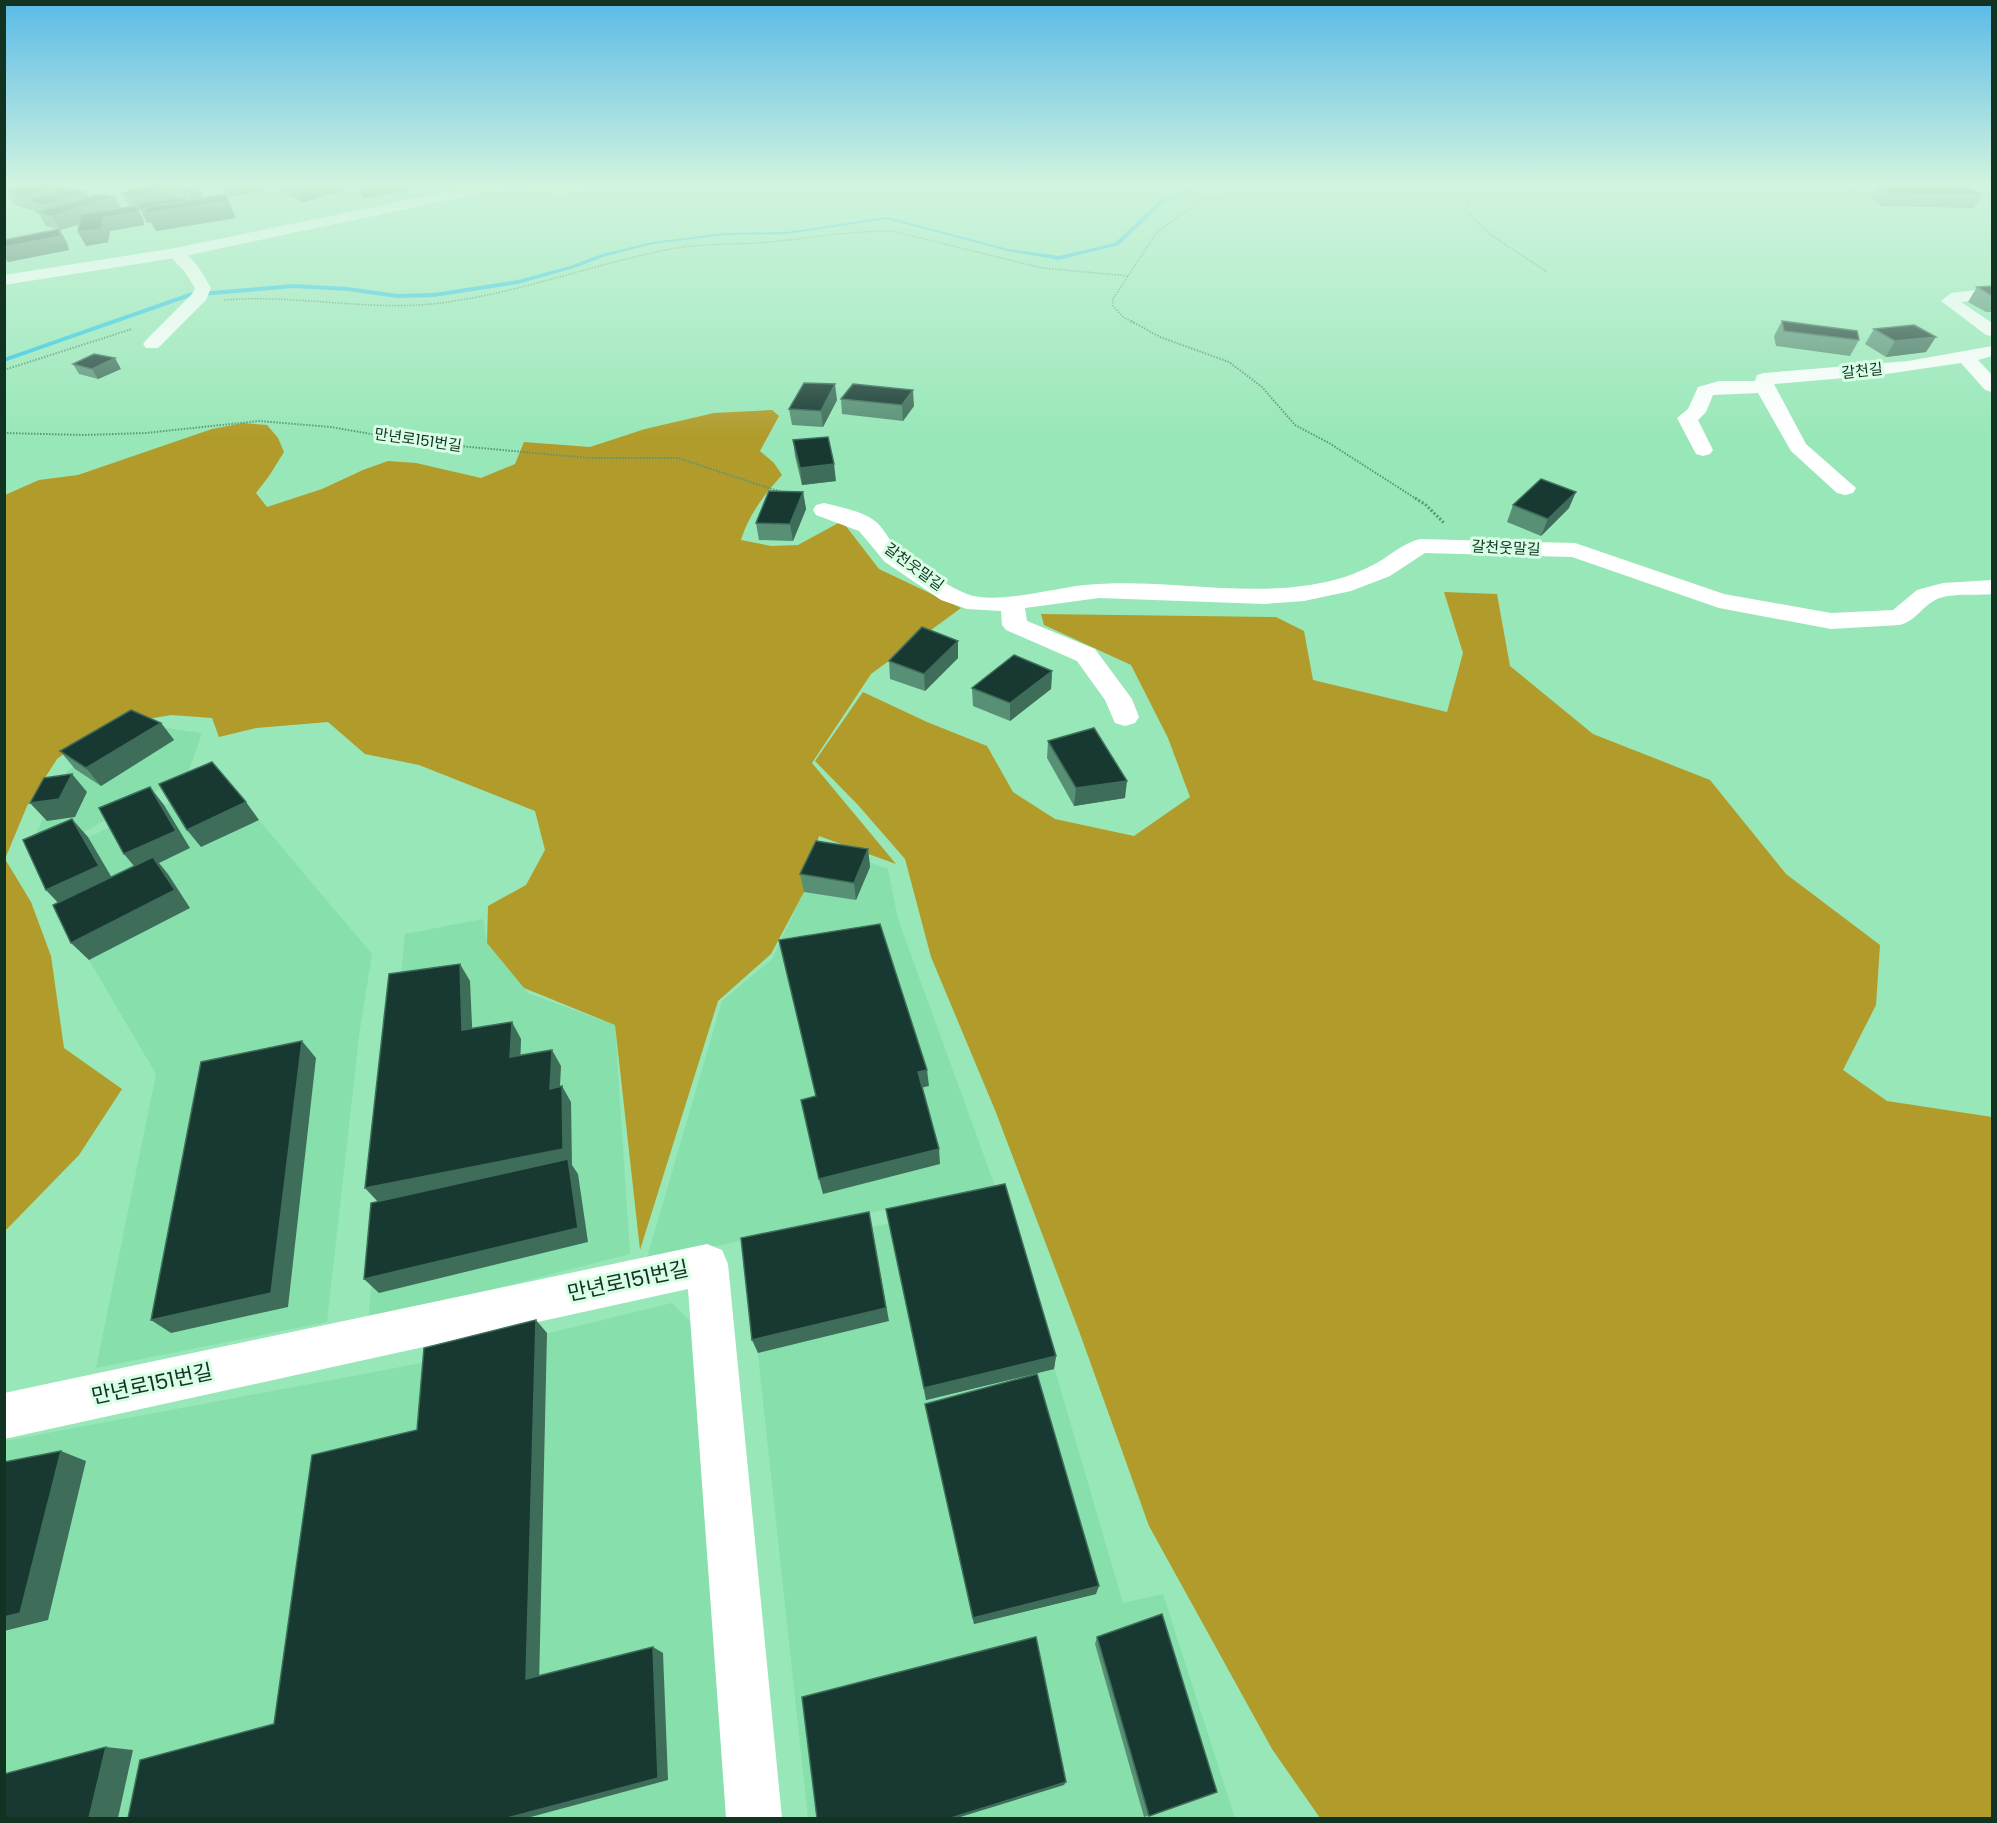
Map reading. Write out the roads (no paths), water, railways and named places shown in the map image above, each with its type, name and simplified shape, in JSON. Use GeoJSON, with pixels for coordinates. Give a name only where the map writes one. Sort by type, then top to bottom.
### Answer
{"type":"FeatureCollection","features":[{"type":"Feature","properties":{"kind":"street"},"geometry":{"type":"LineString","coordinates":[[4,280],[89,267]]}},
{"type":"Feature","properties":{"kind":"street"},"geometry":{"type":"LineString","coordinates":[[152,344],[201,292],[190,267]]}},
{"type":"Feature","properties":{"kind":"street"},"geometry":{"type":"LineString","coordinates":[[1992,293],[1957,297],[1949,301],[1992,331]]}},
{"type":"Feature","properties":{"kind":"street","name":"갈천길"},"geometry":{"type":"LineString","coordinates":[[1703,450],[1687,418],[1696,412],[1705,391],[1719,387],[1764,387],[1764,379],[1861,372],[1966,357],[1992,351]]}},
{"type":"Feature","properties":{"kind":"street"},"geometry":{"type":"LineString","coordinates":[[1966,357],[1992,386]]}},
{"type":"Feature","properties":{"kind":"street"},"geometry":{"type":"LineString","coordinates":[[1764,387],[1798,447],[1845,488]]}},
{"type":"Feature","properties":{"kind":"street","name":"갈천웃말길"},"geometry":{"type":"LineString","coordinates":[[824,510],[867,525],[887,551],[924,578],[966,602],[1012,603],[1079,592],[1120,590],[1264,598],[1316,593],[1356,582],[1405,557],[1420,546],[1469,546],[1502,550],[1575,550],[1719,601],[1831,621],[1900,616],[1926,595],[1943,590],[1992,587]]}},
{"type":"Feature","properties":{"kind":"street"},"geometry":{"type":"LineString","coordinates":[[1922,573],[1943,590]]}},
{"type":"Feature","properties":{"kind":"street"},"geometry":{"type":"LineString","coordinates":[[1012,603],[1015,625],[1086,655],[1118,699],[1125,717]]}},
{"type":"Feature","properties":{"kind":"street","name":"만년로151번길"},"geometry":{"type":"LineString","coordinates":[[4,1416],[707,1264],[754,1818]]}},
{"type":"Feature","properties":{"kind":"waterway"},"geometry":{"type":"LineString","coordinates":[[4,360],[189,295],[293,286],[348,289],[397,296],[434,295],[518,282],[572,267]]}}]}
